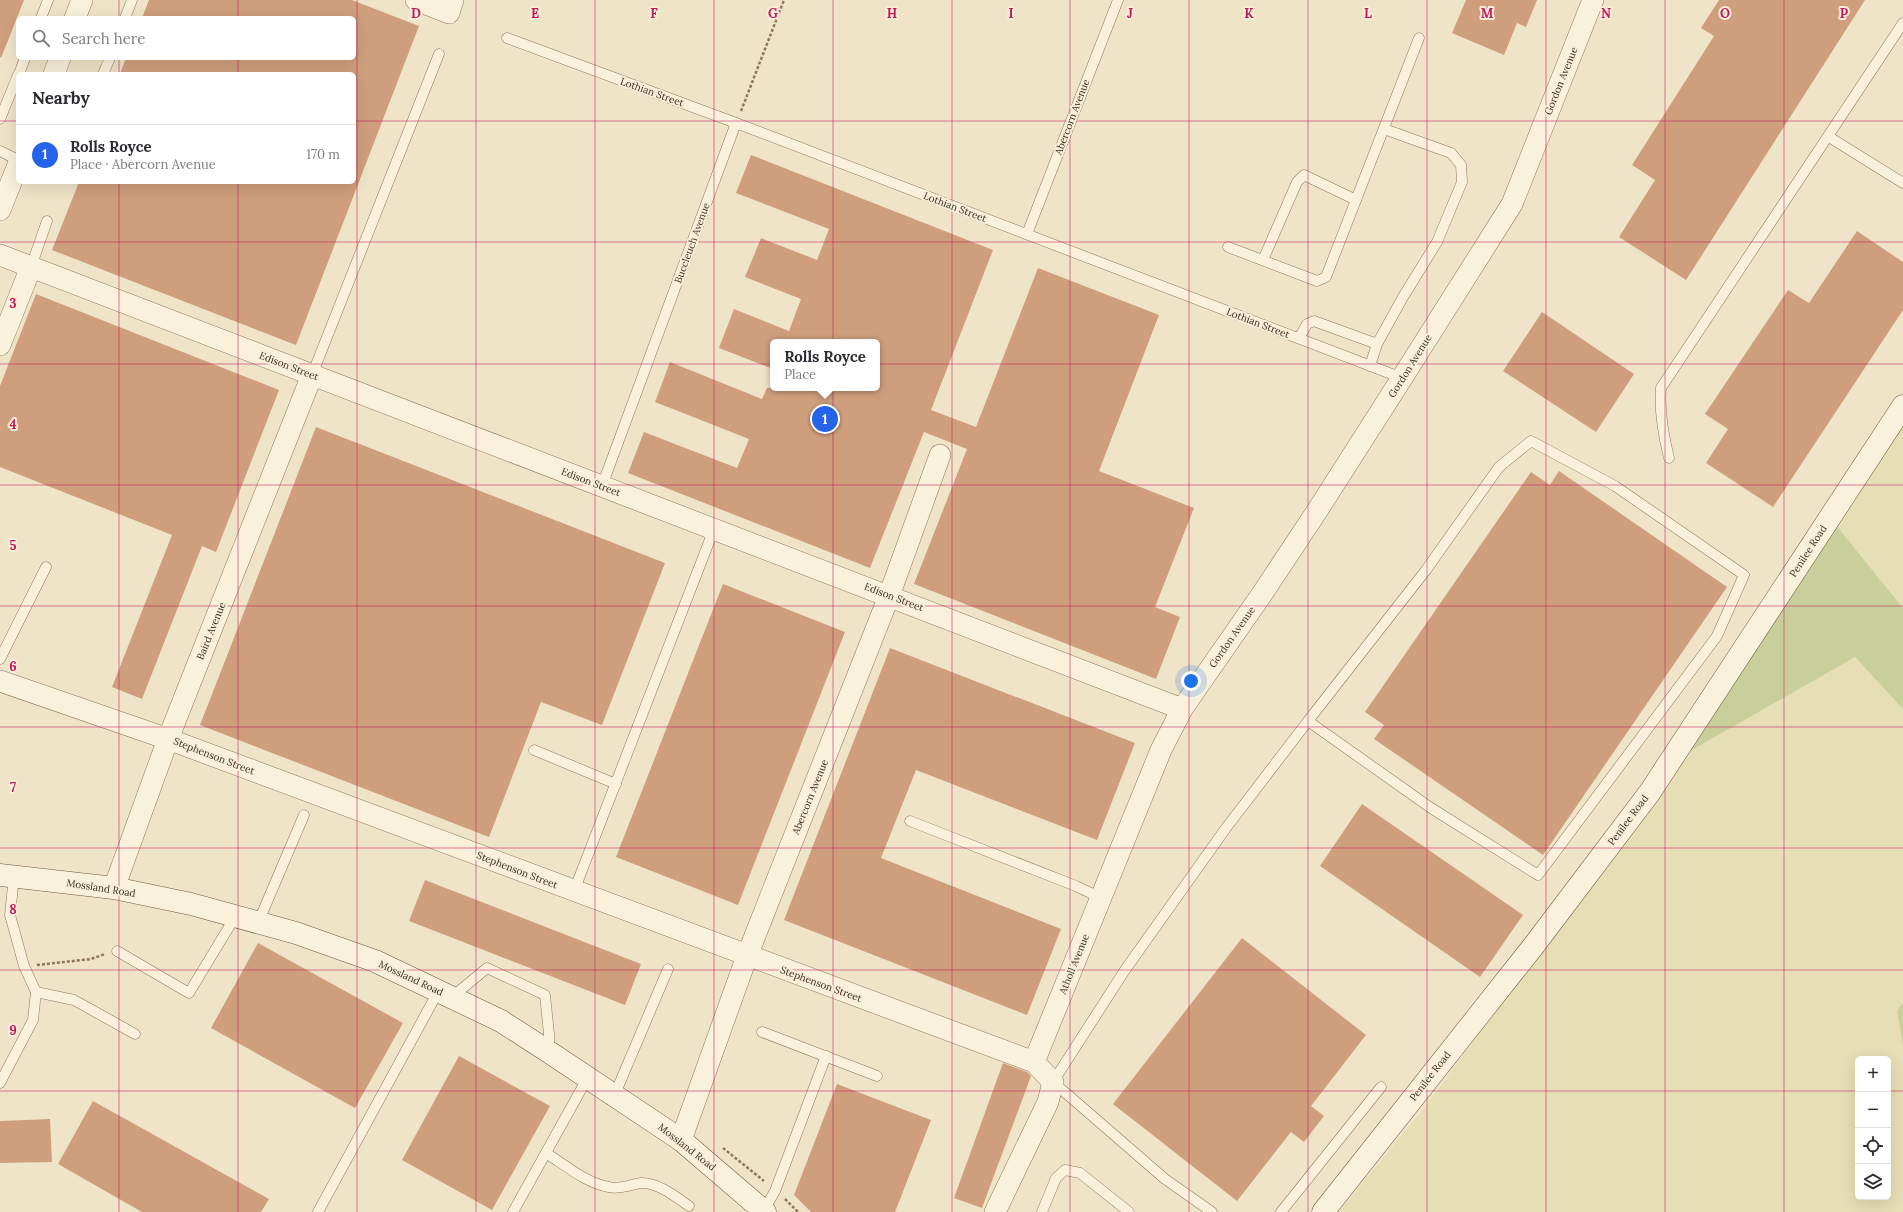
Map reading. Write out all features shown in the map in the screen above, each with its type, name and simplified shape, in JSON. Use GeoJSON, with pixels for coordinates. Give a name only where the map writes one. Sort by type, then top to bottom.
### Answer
{"type":"FeatureCollection","features":[{"type":"Feature","properties":{"kind":"street"},"geometry":{"type":"LineString","coordinates":[[76,16],[82,0]]}},
{"type":"Feature","properties":{"kind":"street"},"geometry":{"type":"LineString","coordinates":[[416,0],[451,6]]}},
{"type":"Feature","properties":{"kind":"street","name":"Gordon Avenue"},"geometry":{"type":"LineString","coordinates":[[1182,710],[1262,594],[1402,378],[1512,204],[1593,0]]}},
{"type":"Feature","properties":{"kind":"street"},"geometry":{"type":"LineString","coordinates":[[55,72],[59,60]]}},
{"type":"Feature","properties":{"kind":"street"},"geometry":{"type":"LineString","coordinates":[[0,210],[16,171]]}},
{"type":"Feature","properties":{"kind":"street","name":"Edison Street"},"geometry":{"type":"LineString","coordinates":[[0,255],[890,596],[1182,710]]}},
{"type":"Feature","properties":{"kind":"street"},"geometry":{"type":"LineString","coordinates":[[0,345],[31,267]]}},
{"type":"Feature","properties":{"kind":"street","name":"Baird Avenue"},"geometry":{"type":"LineString","coordinates":[[114,888],[168,739],[312,375]]}},
{"type":"Feature","properties":{"kind":"street","name":"Penilee Road"},"geometry":{"type":"LineString","coordinates":[[1322,1212],[1535,944],[1650,792],[1903,406]]}},
{"type":"Feature","properties":{"kind":"street","name":"Abercorn Avenue"},"geometry":{"type":"LineString","coordinates":[[681,1140],[747,956],[890,596],[940,455]]}},
{"type":"Feature","properties":{"kind":"street","name":"Stephenson Street"},"geometry":{"type":"LineString","coordinates":[[0,681],[168,739],[1034,1062]]}},
{"type":"Feature","properties":{"kind":"street","name":"Atholl Avenue"},"geometry":{"type":"LineString","coordinates":[[1034,1062],[1161,750],[1182,710]]}},
{"type":"Feature","properties":{"kind":"street","name":"Mossland Road"},"geometry":{"type":"LineString","coordinates":[[7,875],[114,888],[191,904],[296,934],[375,961],[501,1021],[615,1094],[681,1140],[764,1211]]}},
{"type":"Feature","properties":{"kind":"street"},"geometry":{"type":"LineString","coordinates":[[995,1212],[1048,1102],[1053,1082],[1034,1062]]}},
{"type":"Feature","properties":{"kind":"lane"},"geometry":{"type":"LineString","coordinates":[[42,16],[48,0]]}},
{"type":"Feature","properties":{"kind":"lane"},"geometry":{"type":"LineString","coordinates":[[126,16],[132,0]]}},
{"type":"Feature","properties":{"kind":"lane","name":"Abercorn Avenue"},"geometry":{"type":"LineString","coordinates":[[1027,234],[1118,0]]}},
{"type":"Feature","properties":{"kind":"lane"},"geometry":{"type":"LineString","coordinates":[[1669,458],[1659,409],[1661,388],[1829,137],[1903,23]]}},
{"type":"Feature","properties":{"kind":"lane","name":"Lothian Street"},"geometry":{"type":"LineString","coordinates":[[507,38],[736,123],[1402,378]]}},
{"type":"Feature","properties":{"kind":"lane"},"geometry":{"type":"LineString","coordinates":[[1228,247],[1317,281],[1326,277],[1419,38]]}},
{"type":"Feature","properties":{"kind":"lane"},"geometry":{"type":"LineString","coordinates":[[312,375],[439,54]]}},
{"type":"Feature","properties":{"kind":"lane"},"geometry":{"type":"LineString","coordinates":[[19,72],[24,60]]}},
{"type":"Feature","properties":{"kind":"lane"},"geometry":{"type":"LineString","coordinates":[[104,72],[109,60]]}},
{"type":"Feature","properties":{"kind":"lane"},"geometry":{"type":"LineString","coordinates":[[0,119],[16,80]]}},
{"type":"Feature","properties":{"kind":"lane","name":"Buccleuch Avenue"},"geometry":{"type":"LineString","coordinates":[[602,486],[736,123]]}},
{"type":"Feature","properties":{"kind":"lane"},"geometry":{"type":"LineString","coordinates":[[1370,366],[1377,344],[1403,297],[1437,242],[1462,182],[1461,165],[1451,153],[1384,129]]}},
{"type":"Feature","properties":{"kind":"lane"},"geometry":{"type":"LineString","coordinates":[[1829,137],[1903,183]]}},
{"type":"Feature","properties":{"kind":"lane"},"geometry":{"type":"LineString","coordinates":[[0,151],[16,159]]}},
{"type":"Feature","properties":{"kind":"lane"},"geometry":{"type":"LineString","coordinates":[[1263,260],[1297,182],[1304,175],[1356,200]]}},
{"type":"Feature","properties":{"kind":"lane"},"geometry":{"type":"LineString","coordinates":[[31,267],[47,221]]}},
{"type":"Feature","properties":{"kind":"lane"},"geometry":{"type":"LineString","coordinates":[[1299,338],[1307,324],[1314,321],[1377,344]]}},
{"type":"Feature","properties":{"kind":"lane"},"geometry":{"type":"LineString","coordinates":[[1212,1212],[1165,1179],[1053,1082],[1124,970],[1226,828],[1308,721],[1426,570],[1499,467],[1531,441],[1615,486],[1744,575],[1717,636],[1538,876],[1431,808],[1308,721]]}},
{"type":"Feature","properties":{"kind":"lane"},"geometry":{"type":"LineString","coordinates":[[574,891],[714,529]]}},
{"type":"Feature","properties":{"kind":"lane"},"geometry":{"type":"LineString","coordinates":[[0,659],[46,567]]}},
{"type":"Feature","properties":{"kind":"lane"},"geometry":{"type":"LineString","coordinates":[[534,750],[616,784]]}},
{"type":"Feature","properties":{"kind":"lane"},"geometry":{"type":"LineString","coordinates":[[258,923],[304,815]]}},
{"type":"Feature","properties":{"kind":"lane"},"geometry":{"type":"LineString","coordinates":[[910,821],[1069,883],[1101,898]]}},
{"type":"Feature","properties":{"kind":"lane"},"geometry":{"type":"LineString","coordinates":[[0,1083],[33,1020],[36,992],[24,966],[10,915],[7,875]]}},
{"type":"Feature","properties":{"kind":"lane"},"geometry":{"type":"LineString","coordinates":[[117,951],[189,993],[235,917]]}},
{"type":"Feature","properties":{"kind":"lane"},"geometry":{"type":"LineString","coordinates":[[318,1212],[446,994],[487,968],[545,995],[549,1034],[549,1052]]}},
{"type":"Feature","properties":{"kind":"lane"},"geometry":{"type":"LineString","coordinates":[[615,1094],[668,969]]}},
{"type":"Feature","properties":{"kind":"lane"},"geometry":{"type":"LineString","coordinates":[[36,992],[74,1000],[135,1034]]}},
{"type":"Feature","properties":{"kind":"lane"},"geometry":{"type":"LineString","coordinates":[[762,1032],[877,1076]]}},
{"type":"Feature","properties":{"kind":"lane"},"geometry":{"type":"LineString","coordinates":[[764,1211],[775,1190],[826,1056]]}},
{"type":"Feature","properties":{"kind":"lane"},"geometry":{"type":"LineString","coordinates":[[513,1212],[588,1077]]}},
{"type":"Feature","properties":{"kind":"lane"},"geometry":{"type":"LineString","coordinates":[[1281,1212],[1381,1087]]}},
{"type":"Feature","properties":{"kind":"lane"},"geometry":{"type":"LineString","coordinates":[[546,1153],[590,1180],[603,1185],[609,1187],[625,1187],[643,1183],[658,1187],[689,1206]]}},
{"type":"Feature","properties":{"kind":"lane"},"geometry":{"type":"LineString","coordinates":[[1042,1212],[1056,1178],[1065,1170],[1080,1173],[1129,1212]]}},
{"type":"Feature","properties":{"kind":"path"},"geometry":{"type":"LineString","coordinates":[[736,123],[784,0]]}},
{"type":"Feature","properties":{"kind":"path"},"geometry":{"type":"LineString","coordinates":[[24,966],[91,959],[117,951]]}},
{"type":"Feature","properties":{"kind":"shaded area"},"geometry":{"type":"Polygon","coordinates":[[[1903,425],[1903,608],[1835,524],[1903,425]]]}},
{"type":"Feature","properties":{"kind":"shaded area"},"geometry":{"type":"Polygon","coordinates":[[[1855,657],[1903,709],[1903,1003],[1897,1012],[1903,1046],[1903,1212],[1339,1212],[1426,1106],[1685,754],[1855,657]]]}},
{"type":"Feature","properties":{"kind":"green space"},"geometry":{"type":"Polygon","coordinates":[[[1835,524],[1903,608],[1903,709],[1855,657],[1685,754],[1835,524]]]}},
{"type":"Feature","properties":{"kind":"green space"},"geometry":{"type":"Polygon","coordinates":[[[1903,1003],[1903,1046],[1897,1011],[1903,1003]]]}},
{"type":"Feature","properties":{"kind":"building"},"geometry":{"type":"Polygon","coordinates":[[[0,0],[24,0],[18,16],[16,16],[16,20],[1,58],[0,0]]]}},
{"type":"Feature","properties":{"kind":"building"},"geometry":{"type":"Polygon","coordinates":[[[149,0],[352,0],[419,26],[296,345],[52,250],[78,184],[356,184],[356,72],[121,72],[125,60],[356,60],[356,16],[143,16],[149,0]]]}},
{"type":"Feature","properties":{"kind":"building"},"geometry":{"type":"Polygon","coordinates":[[[1466,0],[1537,0],[1526,27],[1517,23],[1504,55],[1452,33],[1466,0]]]}},
{"type":"Feature","properties":{"kind":"building"},"geometry":{"type":"Polygon","coordinates":[[[1719,0],[1865,0],[1686,280],[1619,237],[1655,180],[1632,165],[1714,36],[1701,28],[1719,0]]]}},
{"type":"Feature","properties":{"kind":"building"},"geometry":{"type":"Polygon","coordinates":[[[751,155],[993,250],[931,410],[976,427],[1038,268],[1159,315],[1099,471],[1194,508],[1155,607],[1180,617],[1156,679],[914,584],[967,449],[924,432],[870,568],[628,473],[644,432],[737,468],[749,439],[655,402],[670,362],[762,399],[767,388],[770,388],[770,391],[880,391],[880,339],[770,339],[770,368],[719,348],[734,309],[789,331],[801,299],[745,277],[761,238],[817,260],[829,229],[736,193],[751,155]]]}},
{"type":"Feature","properties":{"kind":"building"},"geometry":{"type":"Polygon","coordinates":[[[1857,231],[1903,262],[1903,310],[1773,507],[1706,463],[1728,429],[1705,414],[1788,290],[1809,303],[1857,231]]]}},
{"type":"Feature","properties":{"kind":"building"},"geometry":{"type":"Polygon","coordinates":[[[36,294],[279,390],[216,552],[202,546],[142,699],[112,687],[172,535],[0,467],[0,386],[36,294]]]}},
{"type":"Feature","properties":{"kind":"building"},"geometry":{"type":"Polygon","coordinates":[[[1542,312],[1634,374],[1596,432],[1503,371],[1542,312]]]}},
{"type":"Feature","properties":{"kind":"building"},"geometry":{"type":"Polygon","coordinates":[[[316,427],[665,563],[602,725],[541,702],[489,837],[200,725],[316,427]]]}},
{"type":"Feature","properties":{"kind":"building"},"geometry":{"type":"Polygon","coordinates":[[[1559,471],[1727,587],[1543,855],[1374,739],[1384,725],[1365,712],[1531,472],[1550,485],[1559,471]]]}},
{"type":"Feature","properties":{"kind":"building"},"geometry":{"type":"Polygon","coordinates":[[[723,584],[845,632],[738,905],[616,857],[723,584]]]}},
{"type":"Feature","properties":{"kind":"building"},"geometry":{"type":"Polygon","coordinates":[[[890,648],[1135,743],[1097,840],[916,770],[881,858],[1061,929],[1027,1015],[784,920],[890,648]]]}},
{"type":"Feature","properties":{"kind":"building"},"geometry":{"type":"Polygon","coordinates":[[[1362,804],[1523,915],[1480,977],[1320,866],[1362,804]]]}},
{"type":"Feature","properties":{"kind":"building"},"geometry":{"type":"Polygon","coordinates":[[[425,880],[641,964],[625,1005],[409,921],[425,880]]]}},
{"type":"Feature","properties":{"kind":"building"},"geometry":{"type":"Polygon","coordinates":[[[1242,938],[1366,1035],[1311,1106],[1324,1116],[1304,1142],[1291,1132],[1237,1201],[1113,1104],[1242,938]]]}},
{"type":"Feature","properties":{"kind":"building"},"geometry":{"type":"Polygon","coordinates":[[[258,943],[403,1023],[355,1108],[211,1028],[258,943]]]}},
{"type":"Feature","properties":{"kind":"building"},"geometry":{"type":"Polygon","coordinates":[[[459,1056],[550,1106],[492,1210],[402,1160],[459,1056]]]}},
{"type":"Feature","properties":{"kind":"building"},"geometry":{"type":"Polygon","coordinates":[[[1003,1063],[1027,1072],[1031,1076],[982,1208],[954,1198],[1003,1063]]]}},
{"type":"Feature","properties":{"kind":"building"},"geometry":{"type":"Polygon","coordinates":[[[837,1084],[931,1120],[895,1212],[811,1212],[794,1195],[837,1084]]]}},
{"type":"Feature","properties":{"kind":"building"},"geometry":{"type":"Polygon","coordinates":[[[93,1101],[269,1199],[261,1212],[142,1212],[58,1164],[93,1101]]]}},
{"type":"Feature","properties":{"kind":"building"},"geometry":{"type":"Polygon","coordinates":[[[50,1119],[52,1162],[0,1163],[0,1121],[50,1119]]]}},
{"type":"Feature","properties":{"kind":"place","name":"Rolls Royce"},"geometry":{"type":"Point","coordinates":[825,419]}}]}
